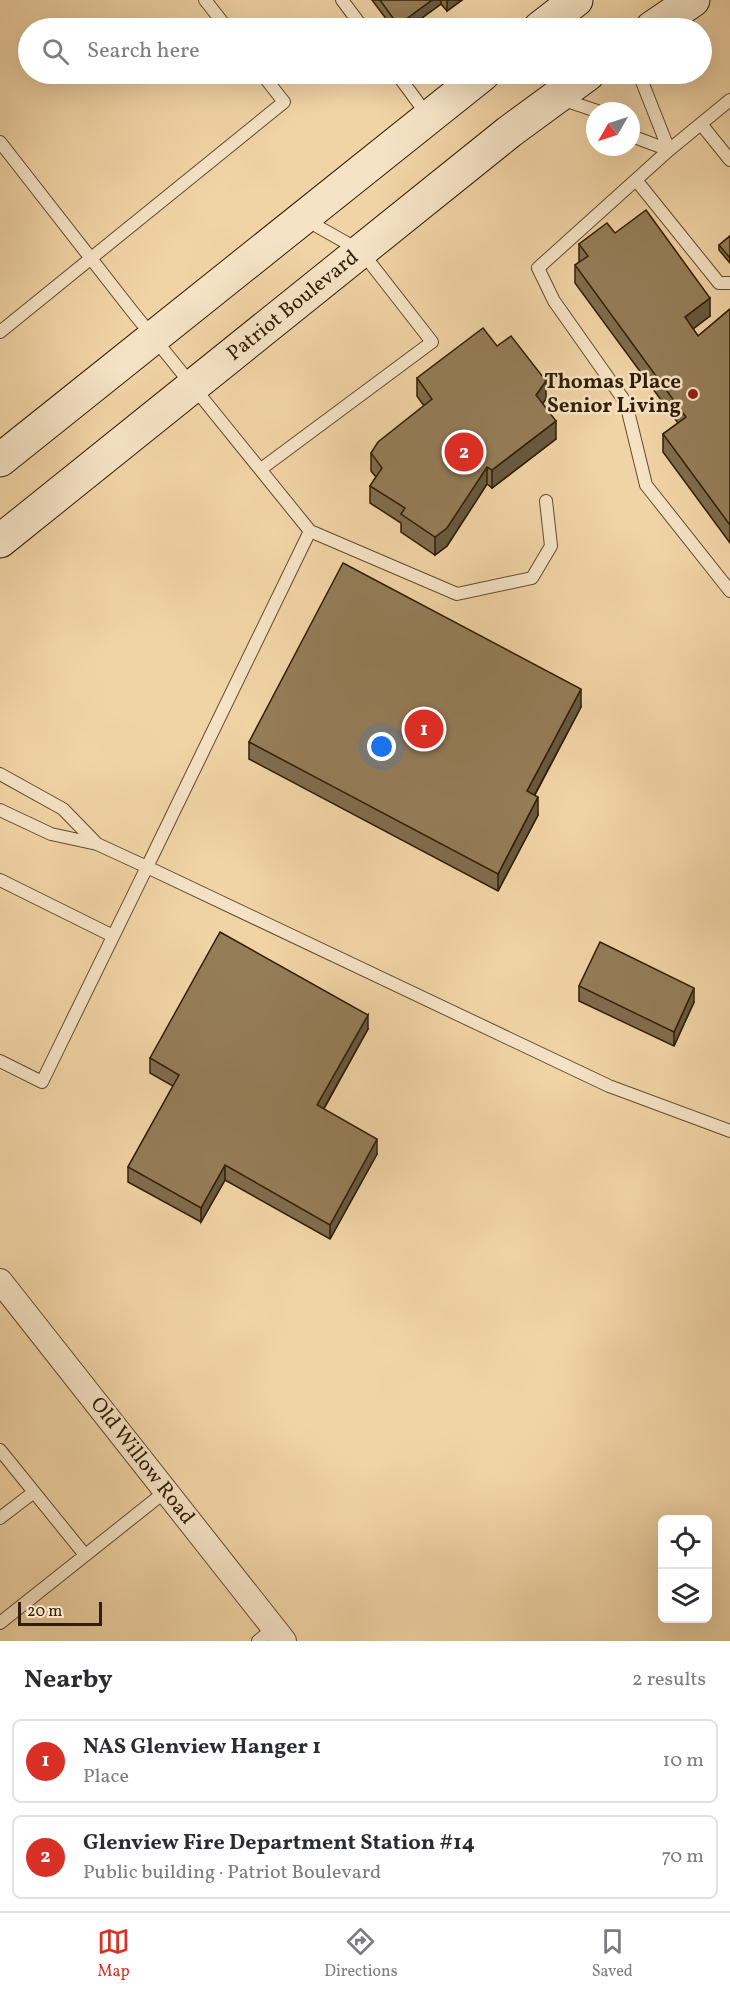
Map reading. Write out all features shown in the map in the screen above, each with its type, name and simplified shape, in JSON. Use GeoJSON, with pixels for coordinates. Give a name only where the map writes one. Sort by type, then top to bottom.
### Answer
{"type":"FeatureCollection","features":[{"type":"Feature","properties":{"kind":"main road"},"geometry":{"type":"LineString","coordinates":[[553,18],[576,0]]}},
{"type":"Feature","properties":{"kind":"main road"},"geometry":{"type":"LineString","coordinates":[[667,18],[693,0]]}},
{"type":"Feature","properties":{"kind":"main road"},"geometry":{"type":"LineString","coordinates":[[0,460],[470,84]]}},
{"type":"Feature","properties":{"kind":"main road","name":"Patriot Boulevard"},"geometry":{"type":"LineString","coordinates":[[0,541],[575,84]]}},
{"type":"Feature","properties":{"kind":"street","name":"Old Willow Road"},"geometry":{"type":"LineString","coordinates":[[2,1289],[166,1491],[272,1637]]}},
{"type":"Feature","properties":{"kind":"lane"},"geometry":{"type":"LineString","coordinates":[[205,0],[219,18]]}},
{"type":"Feature","properties":{"kind":"lane"},"geometry":{"type":"LineString","coordinates":[[342,0],[356,18]]}},
{"type":"Feature","properties":{"kind":"lane"},"geometry":{"type":"LineString","coordinates":[[0,332],[284,102],[270,84]]}},
{"type":"Feature","properties":{"kind":"lane"},"geometry":{"type":"LineString","coordinates":[[405,84],[429,116]]}},
{"type":"Feature","properties":{"kind":"lane"},"geometry":{"type":"LineString","coordinates":[[643,84],[669,150]]}},
{"type":"Feature","properties":{"kind":"lane"},"geometry":{"type":"LineString","coordinates":[[557,97],[586,107]]}},
{"type":"Feature","properties":{"kind":"lane"},"geometry":{"type":"LineString","coordinates":[[730,100],[669,150],[538,268],[554,301],[626,403],[646,485],[730,591]]}},
{"type":"Feature","properties":{"kind":"lane"},"geometry":{"type":"LineString","coordinates":[[701,124],[730,160]]}},
{"type":"Feature","properties":{"kind":"lane"},"geometry":{"type":"LineString","coordinates":[[640,139],[669,150]]}},
{"type":"Feature","properties":{"kind":"lane"},"geometry":{"type":"LineString","coordinates":[[0,142],[309,531],[457,594],[532,578],[551,546],[546,501]]}},
{"type":"Feature","properties":{"kind":"lane"},"geometry":{"type":"LineString","coordinates":[[636,180],[719,283],[730,283]]}},
{"type":"Feature","properties":{"kind":"lane"},"geometry":{"type":"LineString","coordinates":[[261,469],[432,342],[362,251],[302,218]]}},
{"type":"Feature","properties":{"kind":"lane"},"geometry":{"type":"LineString","coordinates":[[0,1061],[42,1082],[309,531]]}},
{"type":"Feature","properties":{"kind":"lane"},"geometry":{"type":"LineString","coordinates":[[0,774],[63,808],[97,844]]}},
{"type":"Feature","properties":{"kind":"lane"},"geometry":{"type":"LineString","coordinates":[[0,810],[51,834],[97,844],[609,1086],[730,1131]]}},
{"type":"Feature","properties":{"kind":"lane"},"geometry":{"type":"LineString","coordinates":[[0,880],[113,936]]}},
{"type":"Feature","properties":{"kind":"lane"},"geometry":{"type":"LineString","coordinates":[[0,1450],[85,1556]]}},
{"type":"Feature","properties":{"kind":"lane"},"geometry":{"type":"LineString","coordinates":[[0,1623],[166,1491]]}},
{"type":"Feature","properties":{"kind":"lane"},"geometry":{"type":"LineString","coordinates":[[0,1518],[34,1492]]}},
{"type":"Feature","properties":{"kind":"building"},"geometry":{"type":"Polygon","coordinates":[[[380,0],[432,0],[408,18],[393,18],[380,0]]]}},
{"type":"Feature","properties":{"kind":"building","name":"Thomas Place Senior Living"},"geometry":{"type":"Polygon","coordinates":[[[646,210],[710,298],[685,317],[698,336],[730,309],[730,525],[663,434],[686,417],[575,265],[588,256],[579,244],[607,223],[615,233],[646,210]]]}},
{"type":"Feature","properties":{"kind":"building"},"geometry":{"type":"Polygon","coordinates":[[[730,236],[730,258],[719,245],[730,236]]]}},
{"type":"Feature","properties":{"kind":"building"},"geometry":{"type":"Polygon","coordinates":[[[483,328],[497,346],[511,336],[546,381],[536,395],[556,421],[492,470],[487,467],[447,528],[435,537],[401,514],[405,508],[370,486],[382,468],[371,453],[378,442],[432,399],[417,378],[483,328]]]}},
{"type":"Feature","properties":{"kind":"building"},"geometry":{"type":"Polygon","coordinates":[[[343,563],[581,689],[527,791],[538,797],[498,874],[249,742],[343,563]]]}},
{"type":"Feature","properties":{"kind":"building"},"geometry":{"type":"Polygon","coordinates":[[[220,932],[368,1015],[317,1105],[377,1139],[330,1225],[225,1165],[201,1208],[128,1167],[179,1075],[150,1058],[220,932]]]}},
{"type":"Feature","properties":{"kind":"building"},"geometry":{"type":"Polygon","coordinates":[[[600,942],[694,988],[674,1032],[579,986],[600,942]]]}},
{"type":"Feature","properties":{"kind":"place","name":"Thomas Place Senior Living"},"geometry":{"type":"Point","coordinates":[693,394]}},
{"type":"Feature","properties":{"kind":"place","name":"Glenview Fire Department Station #14"},"geometry":{"type":"Point","coordinates":[464,452]}},
{"type":"Feature","properties":{"kind":"place","name":"NAS Glenview Hanger 1"},"geometry":{"type":"Point","coordinates":[424,729]}}]}
